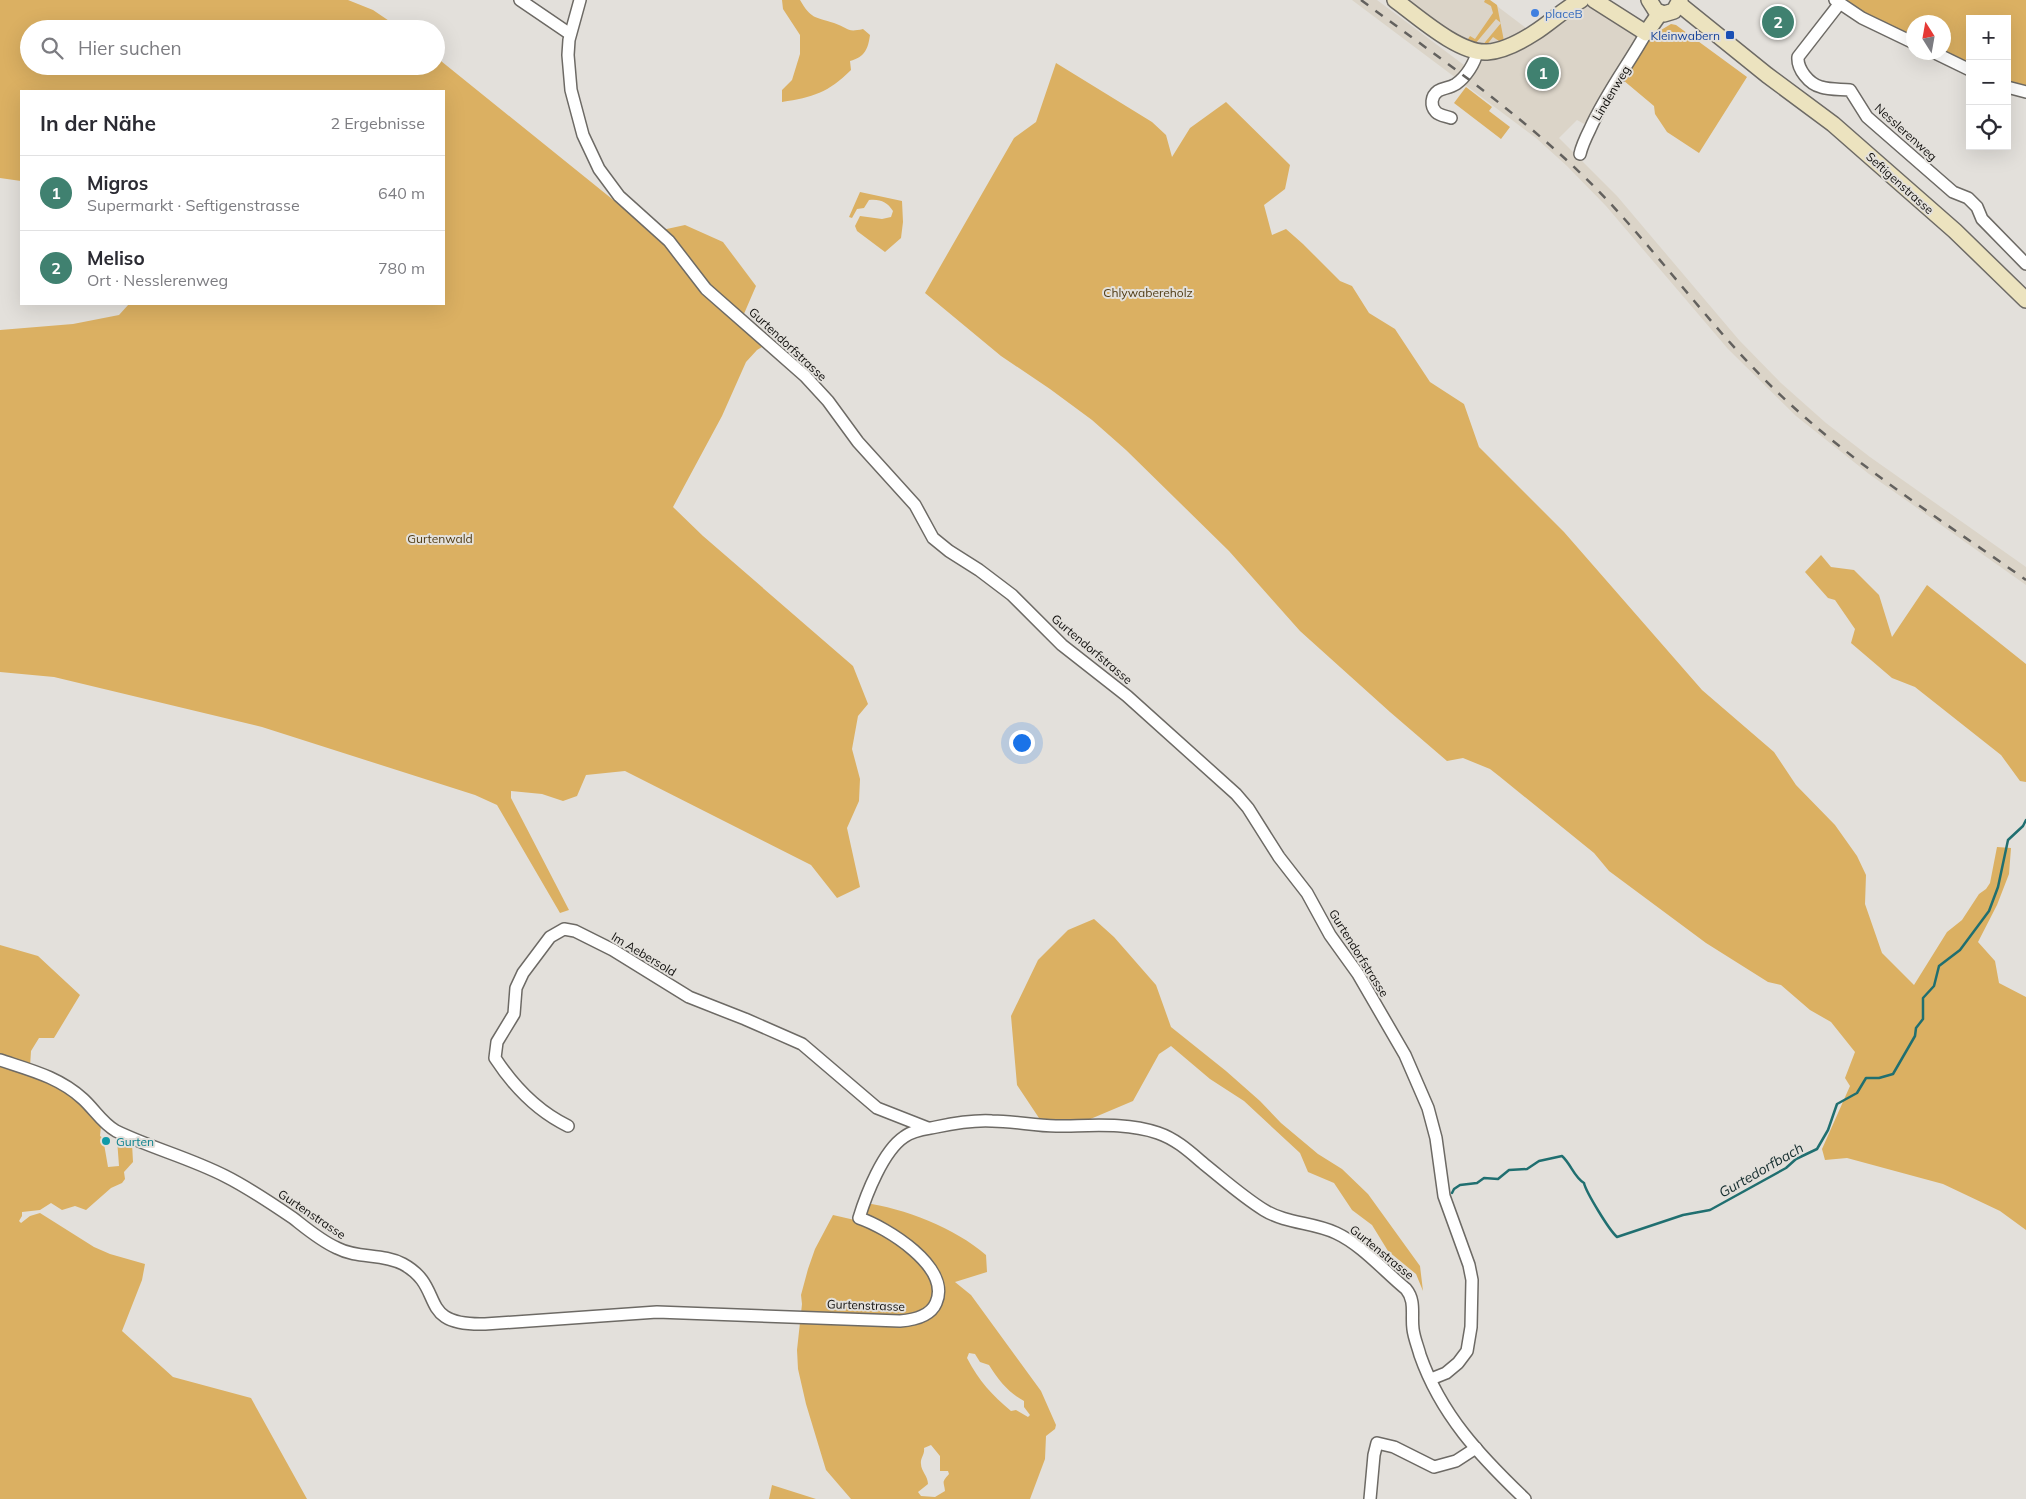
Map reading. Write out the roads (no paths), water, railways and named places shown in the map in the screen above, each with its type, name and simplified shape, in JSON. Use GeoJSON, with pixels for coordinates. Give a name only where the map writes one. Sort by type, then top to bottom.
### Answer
{"type":"FeatureCollection","features":[{"type":"Feature","properties":{"kind":"main road"},"geometry":{"type":"LineString","coordinates":[[1395,0],[1453,41],[1478,52],[1495,51],[1517,42],[1535,32],[1581,0]]}},
{"type":"Feature","properties":{"kind":"main road"},"geometry":{"type":"LineString","coordinates":[[1594,0],[1643,30]]}},
{"type":"Feature","properties":{"kind":"main road","name":"Lindenweg"},"geometry":{"type":"LineString","coordinates":[[1643,30],[1666,6]]}},
{"type":"Feature","properties":{"kind":"main road","name":"Seftigenstrasse"},"geometry":{"type":"LineString","coordinates":[[1666,6],[1767,75],[1833,124],[1955,231],[2026,300]]}},
{"type":"Feature","properties":{"kind":"street"},"geometry":{"type":"LineString","coordinates":[[520,0],[570,34]]}},
{"type":"Feature","properties":{"kind":"street","name":"Gurtendorfstrasse"},"geometry":{"type":"LineString","coordinates":[[580,0],[570,34],[568,55],[571,90],[583,135],[599,169],[619,196],[668,241],[706,289],[810,382],[828,401],[858,442],[915,506],[933,538],[948,551],[979,570],[1012,595],[1062,645],[1127,696],[1236,794],[1248,808],[1279,857],[1307,893],[1330,935],[1358,974],[1405,1055],[1423,1094],[1436,1138],[1444,1196],[1469,1265],[1472,1280],[1471,1327],[1467,1351],[1458,1363],[1446,1373],[1431,1379]]}},
{"type":"Feature","properties":{"kind":"street"},"geometry":{"type":"LineString","coordinates":[[1838,2],[1862,18],[1906,39]]}},
{"type":"Feature","properties":{"kind":"street","name":"Nesslerenweg"},"geometry":{"type":"LineString","coordinates":[[1838,2],[1798,57],[1798,65],[1802,72],[1820,87],[1850,90],[1867,117],[1953,192],[1968,198],[1977,207],[1982,219],[2026,264]]}},
{"type":"Feature","properties":{"kind":"street","name":"Lindenweg"},"geometry":{"type":"LineString","coordinates":[[1580,154],[1600,105],[1632,59],[1643,30]]}},
{"type":"Feature","properties":{"kind":"street"},"geometry":{"type":"LineString","coordinates":[[1451,118],[1441,115],[1434,110],[1432,103],[1434,95],[1440,90],[1456,85],[1476,59],[1478,52]]}},
{"type":"Feature","properties":{"kind":"street"},"geometry":{"type":"LineString","coordinates":[[1949,60],[1966,68]]}},
{"type":"Feature","properties":{"kind":"street"},"geometry":{"type":"LineString","coordinates":[[2011,88],[2026,92]]}},
{"type":"Feature","properties":{"kind":"street","name":"Im Aebersold"},"geometry":{"type":"LineString","coordinates":[[568,1126],[550,1116],[531,1101],[495,1058],[497,1042],[514,1014],[516,988],[523,973],[550,937],[564,929],[575,931],[613,950],[689,997],[802,1044],[878,1108],[928,1128]]}},
{"type":"Feature","properties":{"kind":"street","name":"Gurtenstrasse"},"geometry":{"type":"LineString","coordinates":[[0,1060],[53,1078],[85,1100],[105,1125],[224,1175],[264,1198],[335,1248],[357,1254],[387,1258],[403,1264],[423,1282],[440,1314],[448,1320],[460,1324],[485,1324],[657,1312],[900,1321],[918,1318],[931,1311],[937,1300],[938,1286],[934,1274],[926,1262],[914,1251],[880,1227],[859,1218],[869,1188],[896,1144],[911,1132],[976,1121],[993,1121],[1056,1126],[1112,1125],[1131,1127],[1168,1137],[1188,1150],[1239,1193],[1266,1211],[1286,1220],[1325,1229],[1350,1241],[1406,1289],[1413,1301],[1413,1331],[1438,1397],[1448,1414],[1491,1466],[1525,1499]]}},
{"type":"Feature","properties":{"kind":"street"},"geometry":{"type":"LineString","coordinates":[[1370,1499],[1377,1443],[1394,1447],[1434,1467],[1456,1461],[1476,1448]]}},
{"type":"Feature","properties":{"kind":"waterway","name":"Gurtedorfbach"},"geometry":{"type":"LineString","coordinates":[[1452,1193],[1460,1185],[1477,1183],[1484,1178],[1498,1179],[1509,1170],[1527,1169],[1539,1161],[1562,1156],[1584,1183],[1598,1211],[1617,1237],[1683,1215],[1710,1210],[1786,1168],[1796,1159],[1817,1149],[1828,1130],[1837,1104],[1857,1093],[1866,1078],[1879,1078],[1893,1074],[1915,1036],[1916,1028],[1923,1019],[1923,998],[1934,986],[1939,966],[1960,950],[1989,911],[1998,887],[2008,840],[2023,826],[2026,820]]}},
{"type":"Feature","properties":{"kind":"railway"},"geometry":{"type":"LineString","coordinates":[[1361,0],[1490,95],[1581,174],[1633,229],[1725,337],[1774,389],[1800,413],[1882,479],[2026,580]]}},
{"type":"Feature","properties":{"kind":"place","name":"placeB"},"geometry":{"type":"Point","coordinates":[1535,13]}},
{"type":"Feature","properties":{"kind":"place","name":"Meliso"},"geometry":{"type":"Point","coordinates":[1778,22]}},
{"type":"Feature","properties":{"kind":"place","name":"Kleinwabern"},"geometry":{"type":"Point","coordinates":[1730,35]}},
{"type":"Feature","properties":{"kind":"place","name":"Migros"},"geometry":{"type":"Point","coordinates":[1543,73]}},
{"type":"Feature","properties":{"kind":"place","name":"Gurten"},"geometry":{"type":"Point","coordinates":[106,1141]}},
{"type":"Feature","properties":{"kind":"park label","name":"Chlywabereholz"},"geometry":{"type":"Point","coordinates":[1148,292]}},
{"type":"Feature","properties":{"kind":"park label","name":"Gurtenwald"},"geometry":{"type":"Point","coordinates":[440,538]}}]}
